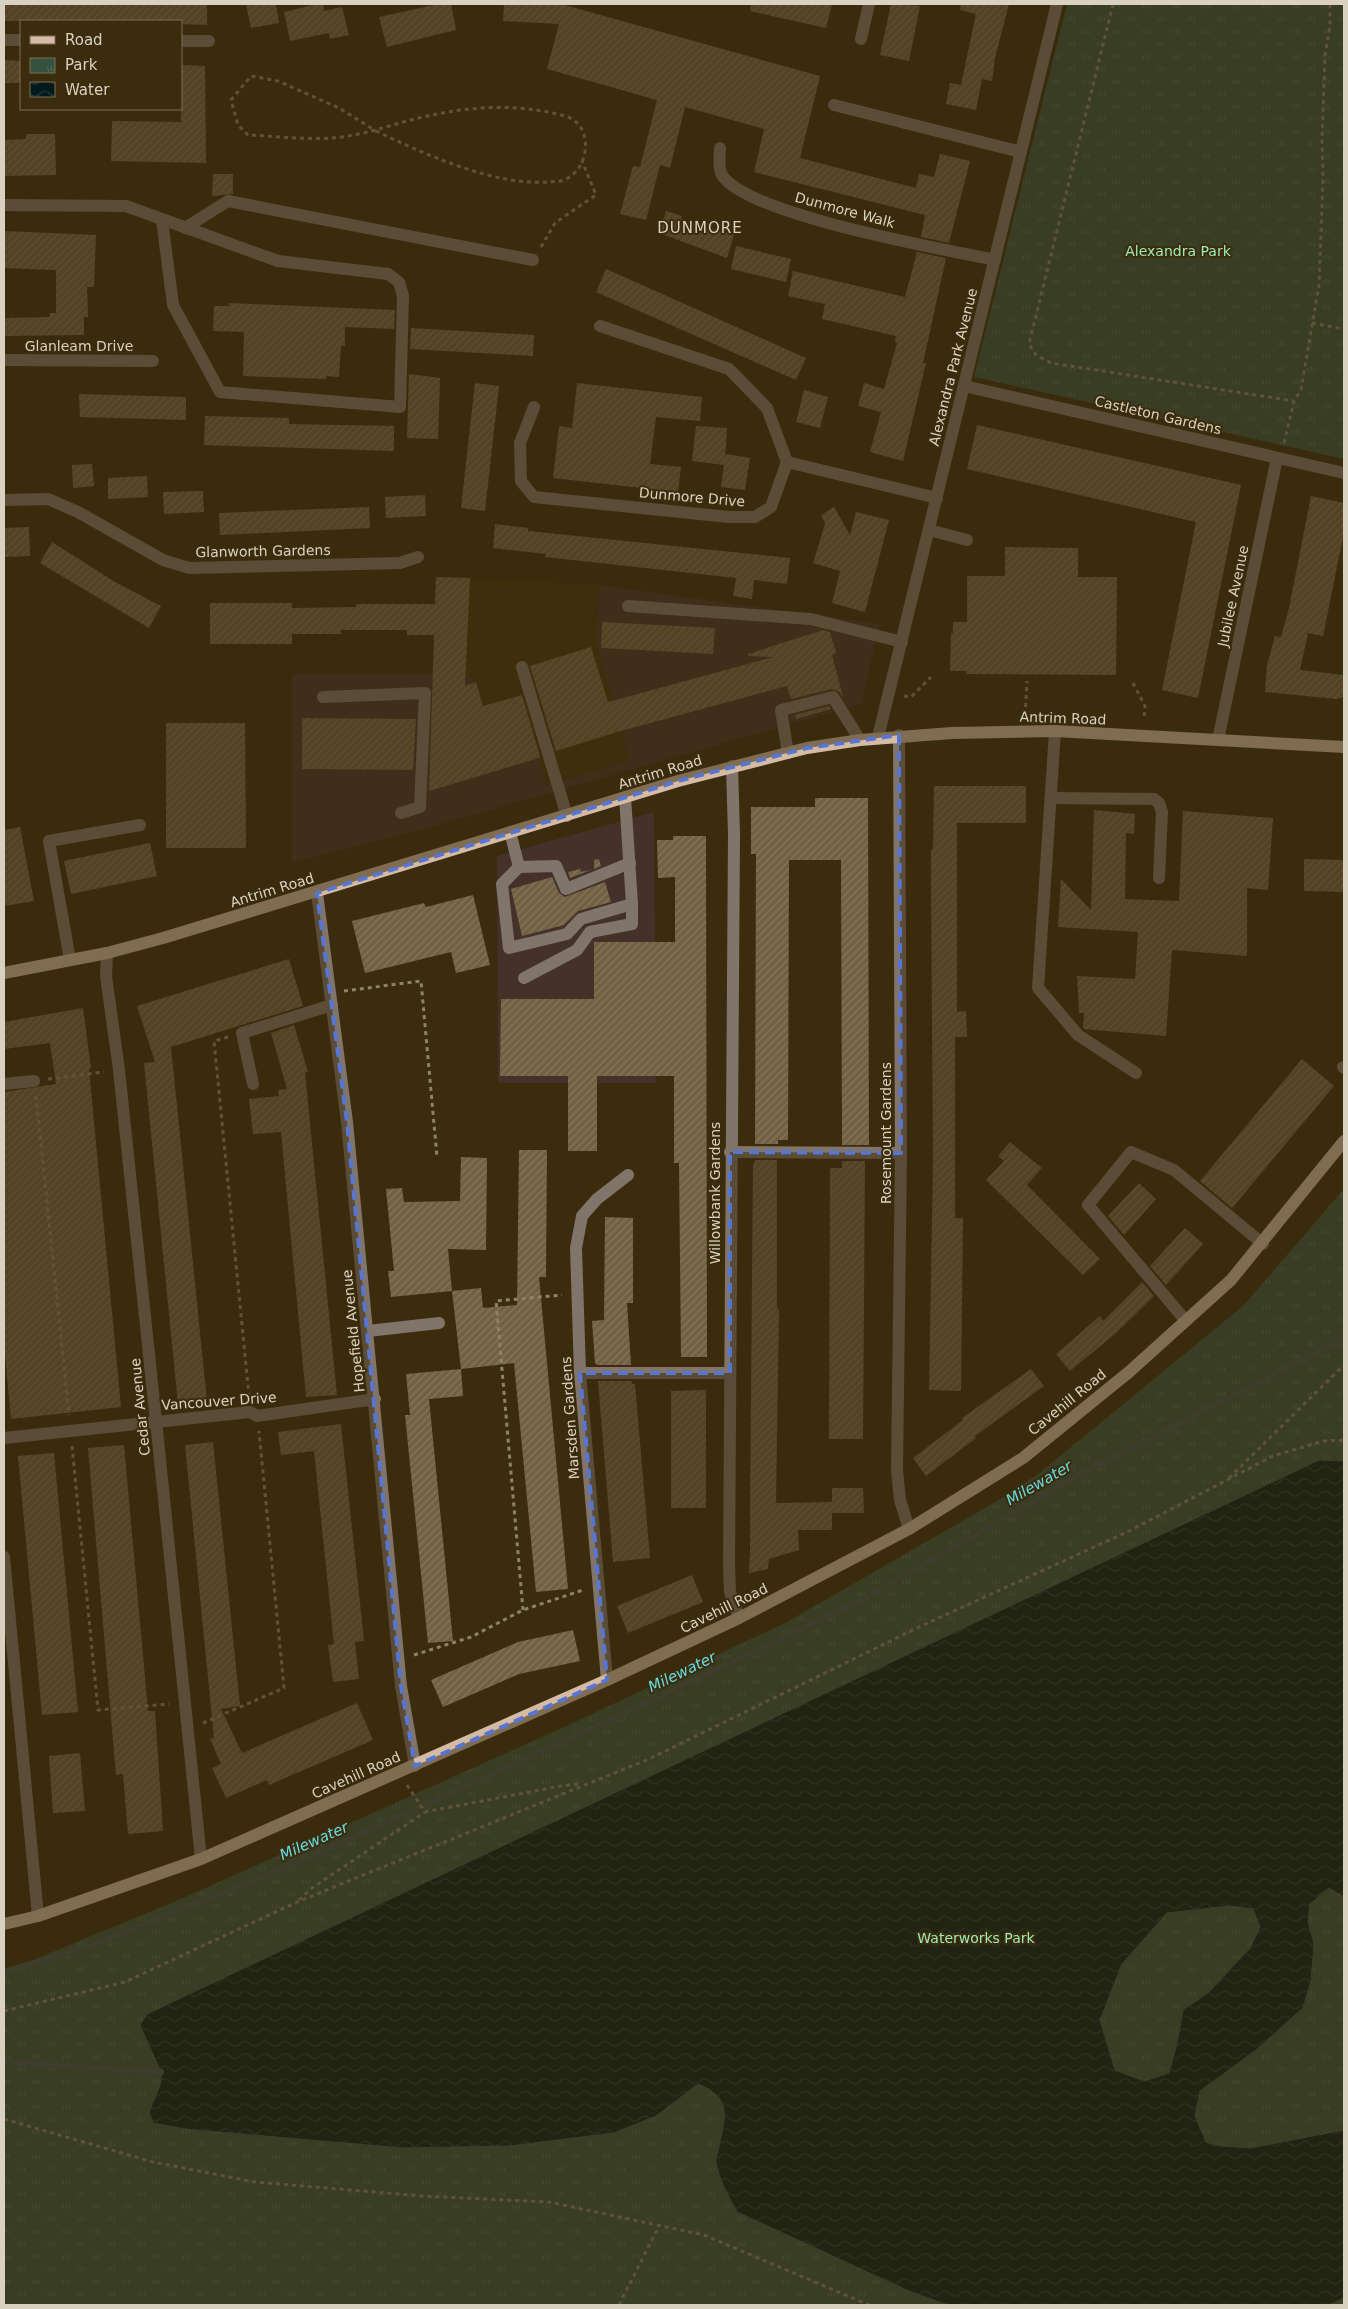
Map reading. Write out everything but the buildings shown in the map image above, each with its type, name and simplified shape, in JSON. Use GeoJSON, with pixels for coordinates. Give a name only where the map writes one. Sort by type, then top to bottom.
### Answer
{"type":"FeatureCollection","features":[{"type":"Feature","properties":{"kind":"main road","name":"Antrim Road"},"geometry":{"type":"LineString","coordinates":[[4,973],[107,953],[317,893],[510,832],[732,766],[788,753],[860,740],[899,736],[1056,731],[1344,747]]}},
{"type":"Feature","properties":{"kind":"main road","name":"Cavehill Road"},"geometry":{"type":"LineString","coordinates":[[4,1924],[38,1916],[201,1859],[415,1766],[607,1680],[739,1618],[909,1529],[1023,1458],[1128,1372],[1186,1321],[1232,1280],[1344,1142]]}},
{"type":"Feature","properties":{"kind":"street"},"geometry":{"type":"LineString","coordinates":[[861,39],[869,4]]}},
{"type":"Feature","properties":{"kind":"street","name":"Alexandra Park Avenue"},"geometry":{"type":"LineString","coordinates":[[878,737],[1057,4]]}},
{"type":"Feature","properties":{"kind":"street"},"geometry":{"type":"LineString","coordinates":[[4,40],[20,40]]}},
{"type":"Feature","properties":{"kind":"street"},"geometry":{"type":"LineString","coordinates":[[182,41],[209,41]]}},
{"type":"Feature","properties":{"kind":"street"},"geometry":{"type":"LineString","coordinates":[[834,105],[1021,152]]}},
{"type":"Feature","properties":{"kind":"street","name":"Dunmore Walk"},"geometry":{"type":"LineString","coordinates":[[720,148],[720,173],[731,185],[748,196],[805,216],[863,232],[995,260]]}},
{"type":"Feature","properties":{"kind":"street"},"geometry":{"type":"LineString","coordinates":[[185,228],[228,201],[533,260]]}},
{"type":"Feature","properties":{"kind":"street"},"geometry":{"type":"LineString","coordinates":[[4,205],[126,206],[278,262],[388,274],[399,282],[404,296],[400,407],[220,392],[173,305],[162,220]]}},
{"type":"Feature","properties":{"kind":"street"},"geometry":{"type":"LineString","coordinates":[[600,326],[729,369],[767,408],[787,462],[936,498]]}},
{"type":"Feature","properties":{"kind":"street","name":"Glanleam Drive"},"geometry":{"type":"LineString","coordinates":[[4,360],[153,361]]}},
{"type":"Feature","properties":{"kind":"street","name":"Castleton Gardens"},"geometry":{"type":"LineString","coordinates":[[964,386],[1344,473]]}},
{"type":"Feature","properties":{"kind":"street","name":"Dunmore Drive"},"geometry":{"type":"LineString","coordinates":[[534,407],[520,443],[521,480],[534,496],[729,517],[755,517],[771,507],[787,462]]}},
{"type":"Feature","properties":{"kind":"street","name":"Jubilee Avenue"},"geometry":{"type":"LineString","coordinates":[[1218,740],[1277,458]]}},
{"type":"Feature","properties":{"kind":"street","name":"Glanworth Gardens"},"geometry":{"type":"LineString","coordinates":[[4,500],[48,499],[78,512],[163,560],[189,568],[400,563],[418,557]]}},
{"type":"Feature","properties":{"kind":"street"},"geometry":{"type":"LineString","coordinates":[[929,530],[967,540]]}},
{"type":"Feature","properties":{"kind":"street"},"geometry":{"type":"LineString","coordinates":[[628,606],[811,619],[902,642]]}},
{"type":"Feature","properties":{"kind":"street"},"geometry":{"type":"LineString","coordinates":[[522,667],[567,816]]}},
{"type":"Feature","properties":{"kind":"street"},"geometry":{"type":"LineString","coordinates":[[323,697],[425,693],[420,807],[401,813]]}},
{"type":"Feature","properties":{"kind":"street"},"geometry":{"type":"LineString","coordinates":[[788,753],[781,710],[833,697],[860,740]]}},
{"type":"Feature","properties":{"kind":"street"},"geometry":{"type":"LineString","coordinates":[[1056,731],[1038,988],[1078,1035],[1136,1073]]}},
{"type":"Feature","properties":{"kind":"street","name":"Rosemount Gardens"},"geometry":{"type":"LineString","coordinates":[[899,736],[902,1153],[897,1470],[900,1500],[909,1529]]}},
{"type":"Feature","properties":{"kind":"street","name":"Willowbank Gardens"},"geometry":{"type":"LineString","coordinates":[[732,766],[734,844],[730,1152],[730,1592],[739,1618]]}},
{"type":"Feature","properties":{"kind":"street"},"geometry":{"type":"LineString","coordinates":[[524,978],[577,950],[590,932],[632,924],[625,798]]}},
{"type":"Feature","properties":{"kind":"street"},"geometry":{"type":"LineString","coordinates":[[1052,798],[1154,799],[1159,803],[1162,812],[1159,878]]}},
{"type":"Feature","properties":{"kind":"street"},"geometry":{"type":"LineString","coordinates":[[70,960],[49,841],[140,825]]}},
{"type":"Feature","properties":{"kind":"street"},"geometry":{"type":"LineString","coordinates":[[510,832],[519,868]]}},
{"type":"Feature","properties":{"kind":"street"},"geometry":{"type":"LineString","coordinates":[[630,863],[566,889],[556,866],[519,868],[502,884],[509,948],[566,934],[581,919],[632,904]]}},
{"type":"Feature","properties":{"kind":"street","name":"Hopefield Avenue"},"geometry":{"type":"LineString","coordinates":[[317,893],[347,1122],[401,1686],[415,1766]]}},
{"type":"Feature","properties":{"kind":"street","name":"Cedar Avenue"},"geometry":{"type":"LineString","coordinates":[[107,953],[106,976],[119,1070],[201,1859]]}},
{"type":"Feature","properties":{"kind":"street"},"geometry":{"type":"LineString","coordinates":[[253,1084],[242,1033],[331,999]]}},
{"type":"Feature","properties":{"kind":"street"},"geometry":{"type":"LineString","coordinates":[[4,1084],[34,1081]]}},
{"type":"Feature","properties":{"kind":"street"},"geometry":{"type":"LineString","coordinates":[[730,1152],[902,1153]]}},
{"type":"Feature","properties":{"kind":"street"},"geometry":{"type":"LineString","coordinates":[[1186,1321],[1088,1205],[1132,1152],[1174,1170],[1263,1244]]}},
{"type":"Feature","properties":{"kind":"street","name":"Marsden Gardens"},"geometry":{"type":"LineString","coordinates":[[607,1680],[580,1373],[576,1248],[582,1216],[597,1199],[628,1174]]}},
{"type":"Feature","properties":{"kind":"street"},"geometry":{"type":"LineString","coordinates":[[368,1331],[439,1323]]}},
{"type":"Feature","properties":{"kind":"street"},"geometry":{"type":"LineString","coordinates":[[580,1373],[730,1373]]}},
{"type":"Feature","properties":{"kind":"street","name":"Vancouver Drive"},"geometry":{"type":"LineString","coordinates":[[4,1438],[156,1421],[254,1414],[375,1399]]}},
{"type":"Feature","properties":{"kind":"street"},"geometry":{"type":"LineString","coordinates":[[4,1557],[38,1916]]}},
{"type":"Feature","properties":{"kind":"path"},"geometry":{"type":"LineString","coordinates":[[1112,4],[1029,344],[1036,355],[1051,363],[1294,401]]}},
{"type":"Feature","properties":{"kind":"path"},"geometry":{"type":"LineString","coordinates":[[1277,458],[1287,432],[1294,401],[1301,390],[1320,268],[1325,55],[1330,26],[1330,4]]}},
{"type":"Feature","properties":{"kind":"path"},"geometry":{"type":"LineString","coordinates":[[376,131],[330,138],[248,135],[238,125],[231,100],[251,76],[278,81],[339,108],[376,131],[424,153],[487,174],[536,183],[563,180],[577,172],[587,152],[585,135],[571,118],[539,109],[478,107],[422,117],[376,131]]}},
{"type":"Feature","properties":{"kind":"path"},"geometry":{"type":"LineString","coordinates":[[533,260],[555,223],[596,195],[582,161]]}},
{"type":"Feature","properties":{"kind":"path"},"geometry":{"type":"LineString","coordinates":[[1312,323],[1344,329]]}},
{"type":"Feature","properties":{"kind":"path"},"geometry":{"type":"LineString","coordinates":[[889,694],[911,697],[931,677]]}},
{"type":"Feature","properties":{"kind":"path"},"geometry":{"type":"LineString","coordinates":[[1024,731],[1027,681]]}},
{"type":"Feature","properties":{"kind":"path"},"geometry":{"type":"LineString","coordinates":[[1133,683],[1145,706],[1142,736]]}},
{"type":"Feature","properties":{"kind":"path"},"geometry":{"type":"LineString","coordinates":[[331,999],[421,981],[437,1157]]}},
{"type":"Feature","properties":{"kind":"path"},"geometry":{"type":"LineString","coordinates":[[188,1729],[284,1688],[214,1041],[242,1033]]}},
{"type":"Feature","properties":{"kind":"path"},"geometry":{"type":"LineString","coordinates":[[119,1070],[34,1081],[98,1710],[185,1703]]}},
{"type":"Feature","properties":{"kind":"path"},"geometry":{"type":"LineString","coordinates":[[523,1610],[496,1301],[578,1294]]}},
{"type":"Feature","properties":{"kind":"path"},"geometry":{"type":"LineString","coordinates":[[1227,1480],[1344,1364]]}},
{"type":"Feature","properties":{"kind":"path"},"geometry":{"type":"LineString","coordinates":[[4,2011],[125,1982],[297,1902],[649,1759],[919,1628],[1129,1531],[1273,1456],[1323,1440],[1344,1440]]}},
{"type":"Feature","properties":{"kind":"path"},"geometry":{"type":"LineString","coordinates":[[399,1656],[418,1654],[471,1637],[523,1610],[573,1592],[599,1586]]}},
{"type":"Feature","properties":{"kind":"path"},"geometry":{"type":"LineString","coordinates":[[406,1784],[415,1794],[425,1811]]}},
{"type":"Feature","properties":{"kind":"path"},"geometry":{"type":"LineString","coordinates":[[297,1902],[312,1888],[425,1811],[561,1786],[584,1784]]}},
{"type":"Feature","properties":{"kind":"path"},"geometry":{"type":"LineString","coordinates":[[4,2119],[153,2162],[255,2182],[422,2196],[549,2202],[704,2235],[869,2305]]}},
{"type":"Feature","properties":{"kind":"path"},"geometry":{"type":"LineString","coordinates":[[618,2305],[659,2226]]}},
{"type":"Feature","properties":{"kind":"highlighted area"},"geometry":{"type":"Polygon","coordinates":[[[899,735],[901,1153],[730,1152],[730,1373],[580,1373],[607,1680],[415,1766],[401,1686],[347,1122],[317,893],[678,781],[807,748],[899,735]]]}},
{"type":"Feature","properties":{"kind":"shaded area"},"geometry":{"type":"Polygon","coordinates":[[[436,577],[599,585],[596,644],[630,760],[547,785],[520,696],[483,706],[476,682],[465,673],[433,672],[436,577]]]}},
{"type":"Feature","properties":{"kind":"shaded area"},"geometry":{"type":"Polygon","coordinates":[[[599,585],[880,624],[861,704],[428,828],[292,863],[292,674],[465,673],[476,682],[520,695],[547,785],[630,760],[596,644],[599,585]]]}},
{"type":"Feature","properties":{"kind":"shaded area"},"geometry":{"type":"Polygon","coordinates":[[[654,812],[656,1083],[498,1083],[497,856],[654,812]]]}},
{"type":"Feature","properties":{"kind":"green space","name":"Alexandra Park"},"geometry":{"type":"Polygon","coordinates":[[[1067,4],[1344,4],[1344,459],[974,377],[1067,4]]]}},
{"type":"Feature","properties":{"kind":"green space","name":"Waterworks Park"},"geometry":{"type":"Polygon","coordinates":[[[1344,1189],[1344,2305],[4,2305],[4,1968],[21,1965],[181,1899],[573,1723],[787,1622],[997,1501],[1037,1475],[1243,1306],[1344,1189]]]}},
{"type":"Feature","properties":{"kind":"water","name":"Waterworks Park"},"geometry":{"type":"Polygon","coordinates":[[[1319,1460],[1344,1461],[1344,1897],[1329,1888],[1310,1904],[1308,1921],[1314,1944],[1311,1981],[1303,2008],[1256,2050],[1200,2091],[1195,2116],[1206,2142],[1221,2146],[1250,2148],[1344,2130],[1344,2298],[1328,2305],[948,2305],[909,2291],[737,2212],[722,2182],[716,2162],[724,2117],[722,2102],[709,2089],[698,2084],[656,2116],[614,2133],[510,2146],[402,2148],[185,2129],[153,2123],[149,2112],[161,2083],[161,2072],[140,2025],[147,2014],[1319,1460]],[[1230,1906],[1167,1913],[1122,1964],[1100,2020],[1115,2070],[1144,2081],[1169,2073],[1183,2010],[1208,1993],[1250,1948],[1260,1927],[1253,1909],[1230,1906]]]}},
{"type":"Feature","properties":{"kind":"waterway","name":"Milewater"},"geometry":{"type":"LineString","coordinates":[[4,1972],[92,1945],[293,1865],[604,1723],[858,1602],[1091,1468],[1344,1339]]}},
{"type":"Feature","properties":{"kind":"waterway"},"geometry":{"type":"LineString","coordinates":[[4,2062],[161,2072]]}},
{"type":"Feature","properties":{"kind":"district","name":"DUNMORE"},"geometry":{"type":"Point","coordinates":[700,228]}}]}
